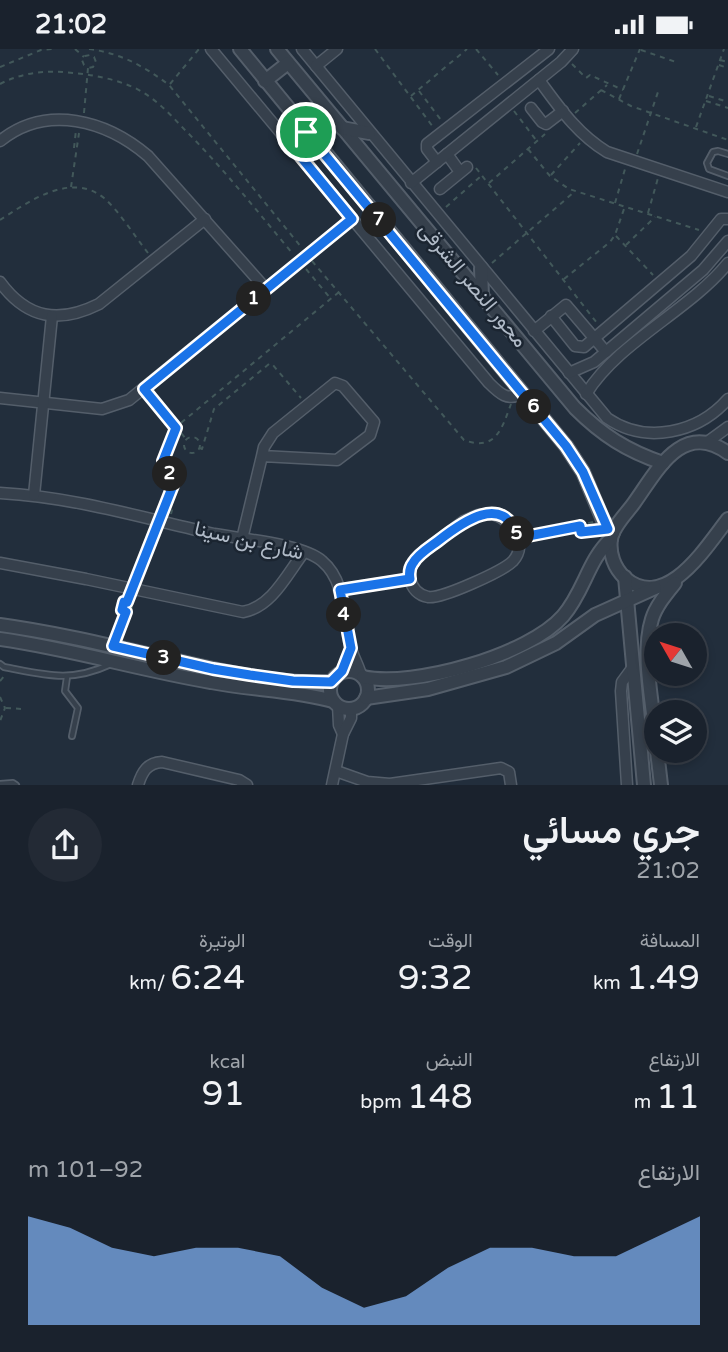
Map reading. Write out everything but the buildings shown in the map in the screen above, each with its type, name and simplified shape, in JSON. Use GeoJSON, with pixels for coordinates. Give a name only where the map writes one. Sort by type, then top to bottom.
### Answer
{"type":"FeatureCollection","features":[{"type":"Feature","properties":{"kind":"street"},"geometry":{"type":"LineString","coordinates":[[211,49],[496,391],[504,397],[514,398],[523,394]]}},
{"type":"Feature","properties":{"kind":"street","name":"محور النصر الشرقى"},"geometry":{"type":"LineString","coordinates":[[240,49],[566,446],[583,472],[609,530],[613,560],[625,577]]}},
{"type":"Feature","properties":{"kind":"street","name":"محور النصر الشرقى"},"geometry":{"type":"LineString","coordinates":[[277,49],[594,427],[615,443],[663,463]]}},
{"type":"Feature","properties":{"kind":"street"},"geometry":{"type":"LineString","coordinates":[[302,49],[601,413],[628,429],[645,432],[672,431],[690,426],[714,413],[728,399]]}},
{"type":"Feature","properties":{"kind":"street"},"geometry":{"type":"LineString","coordinates":[[437,162],[427,146],[549,49]]}},
{"type":"Feature","properties":{"kind":"street"},"geometry":{"type":"LineString","coordinates":[[411,183],[566,58],[573,49]]}},
{"type":"Feature","properties":{"kind":"street"},"geometry":{"type":"LineString","coordinates":[[316,66],[331,51]]}},
{"type":"Feature","properties":{"kind":"street"},"geometry":{"type":"LineString","coordinates":[[265,81],[288,63]]}},
{"type":"Feature","properties":{"kind":"street"},"geometry":{"type":"LineString","coordinates":[[539,80],[586,138],[607,152],[728,192]]}},
{"type":"Feature","properties":{"kind":"street"},"geometry":{"type":"LineString","coordinates":[[503,85],[510,103]]}},
{"type":"Feature","properties":{"kind":"street"},"geometry":{"type":"LineString","coordinates":[[531,108],[546,124],[566,115]]}},
{"type":"Feature","properties":{"kind":"street"},"geometry":{"type":"LineString","coordinates":[[0,141],[10,132],[54,120],[80,121],[107,128],[130,140],[148,156],[266,289]]}},
{"type":"Feature","properties":{"kind":"street"},"geometry":{"type":"LineString","coordinates":[[341,128],[369,133]]}},
{"type":"Feature","properties":{"kind":"street"},"geometry":{"type":"LineString","coordinates":[[291,145],[306,132]]}},
{"type":"Feature","properties":{"kind":"street"},"geometry":{"type":"LineString","coordinates":[[440,189],[467,168],[447,154]]}},
{"type":"Feature","properties":{"kind":"street"},"geometry":{"type":"LineString","coordinates":[[0,282],[23,306],[41,314],[61,317],[81,313],[99,304],[205,219]]}},
{"type":"Feature","properties":{"kind":"street"},"geometry":{"type":"LineString","coordinates":[[0,398],[102,409],[122,403],[144,389],[352,219]]}},
{"type":"Feature","properties":{"kind":"street"},"geometry":{"type":"LineString","coordinates":[[551,316],[578,348],[584,347],[691,256],[721,219],[728,219]]}},
{"type":"Feature","properties":{"kind":"street"},"geometry":{"type":"LineString","coordinates":[[569,373],[590,365],[606,352],[703,269],[728,241]]}},
{"type":"Feature","properties":{"kind":"street"},"geometry":{"type":"LineString","coordinates":[[586,394],[601,373],[710,282],[728,263]]}},
{"type":"Feature","properties":{"kind":"street"},"geometry":{"type":"LineString","coordinates":[[482,269],[482,296]]}},
{"type":"Feature","properties":{"kind":"street"},"geometry":{"type":"LineString","coordinates":[[658,285],[667,300]]}},
{"type":"Feature","properties":{"kind":"street"},"geometry":{"type":"LineString","coordinates":[[534,331],[563,306],[570,306],[599,334],[606,352]]}},
{"type":"Feature","properties":{"kind":"street"},"geometry":{"type":"LineString","coordinates":[[34,495],[52,316]]}},
{"type":"Feature","properties":{"kind":"street"},"geometry":{"type":"LineString","coordinates":[[242,539],[264,447],[273,433],[332,384],[340,384],[374,422],[373,431],[333,461],[262,456]]}},
{"type":"Feature","properties":{"kind":"street"},"geometry":{"type":"LineString","coordinates":[[342,671],[399,680],[449,670],[496,655],[541,633],[564,615],[582,589],[609,530],[663,463],[682,447],[706,443],[728,428]]}},
{"type":"Feature","properties":{"kind":"street"},"geometry":{"type":"LineString","coordinates":[[706,443],[728,453]]}},
{"type":"Feature","properties":{"kind":"street","name":"شارع بن سينا"},"geometry":{"type":"LineString","coordinates":[[0,493],[81,502],[304,552],[321,560],[330,569],[340,590],[351,648],[362,676]]}},
{"type":"Feature","properties":{"kind":"street"},"geometry":{"type":"LineString","coordinates":[[493,514],[512,524],[518,538],[519,547],[515,559],[502,569],[440,595],[424,596],[413,588],[410,568],[418,556],[464,521],[478,515],[493,514]]}},
{"type":"Feature","properties":{"kind":"street"},"geometry":{"type":"LineString","coordinates":[[651,623],[666,595],[725,524]]}},
{"type":"Feature","properties":{"kind":"street"},"geometry":{"type":"LineString","coordinates":[[0,563],[234,611],[251,610],[266,602],[304,552]]}},
{"type":"Feature","properties":{"kind":"street"},"geometry":{"type":"LineString","coordinates":[[366,698],[428,689],[506,667],[556,643],[595,615],[675,580],[684,572]]}},
{"type":"Feature","properties":{"kind":"street"},"geometry":{"type":"LineString","coordinates":[[625,577],[640,586],[655,588]]}},
{"type":"Feature","properties":{"kind":"street"},"geometry":{"type":"LineString","coordinates":[[625,577],[644,785]]}},
{"type":"Feature","properties":{"kind":"street"},"geometry":{"type":"LineString","coordinates":[[340,590],[410,579]]}},
{"type":"Feature","properties":{"kind":"street"},"geometry":{"type":"LineString","coordinates":[[0,625],[39,630],[213,669],[293,681],[331,682]]}},
{"type":"Feature","properties":{"kind":"street"},"geometry":{"type":"LineString","coordinates":[[0,639],[38,644],[209,682],[295,693],[340,705],[362,703],[366,698],[367,683],[362,676]]}},
{"type":"Feature","properties":{"kind":"street"},"geometry":{"type":"LineString","coordinates":[[332,785],[343,734],[349,727],[340,705],[330,692],[331,682],[342,671],[351,648]]}},
{"type":"Feature","properties":{"kind":"street"},"geometry":{"type":"LineString","coordinates":[[627,785],[621,691],[622,681],[633,667]]}},
{"type":"Feature","properties":{"kind":"street"},"geometry":{"type":"LineString","coordinates":[[634,681],[644,680]]}},
{"type":"Feature","properties":{"kind":"street"},"geometry":{"type":"LineString","coordinates":[[138,785],[144,769],[155,762],[162,762],[239,780],[247,785]]}},
{"type":"Feature","properties":{"kind":"street"},"geometry":{"type":"LineString","coordinates":[[336,771],[367,784],[390,785],[500,768],[509,772],[511,785]]}},
{"type":"Feature","properties":{"kind":"street"},"geometry":{"type":"LineString","coordinates":[[660,779],[670,785]]}},
{"type":"Feature","properties":{"kind":"lane"},"geometry":{"type":"LineString","coordinates":[[728,154],[713,152],[707,163],[709,169],[728,176]]}},
{"type":"Feature","properties":{"kind":"lane"},"geometry":{"type":"LineString","coordinates":[[0,664],[4,667],[67,677],[101,669],[117,661]]}},
{"type":"Feature","properties":{"kind":"lane"},"geometry":{"type":"LineString","coordinates":[[67,677],[65,691],[79,711],[72,736]]}},
{"type":"Feature","properties":{"kind":"lane"},"geometry":{"type":"LineString","coordinates":[[0,783],[16,785]]}},
{"type":"Feature","properties":{"kind":"path"},"geometry":{"type":"LineString","coordinates":[[0,67],[41,50],[53,49]]}},
{"type":"Feature","properties":{"kind":"path"},"geometry":{"type":"LineString","coordinates":[[75,49],[84,57]]}},
{"type":"Feature","properties":{"kind":"path"},"geometry":{"type":"LineString","coordinates":[[169,85],[199,49]]}},
{"type":"Feature","properties":{"kind":"path"},"geometry":{"type":"LineString","coordinates":[[375,49],[410,97],[443,131]]}},
{"type":"Feature","properties":{"kind":"path"},"geometry":{"type":"LineString","coordinates":[[410,97],[467,49]]}},
{"type":"Feature","properties":{"kind":"path"},"geometry":{"type":"LineString","coordinates":[[476,49],[503,85]]}},
{"type":"Feature","properties":{"kind":"path"},"geometry":{"type":"LineString","coordinates":[[619,100],[640,49],[676,62]]}},
{"type":"Feature","properties":{"kind":"path"},"geometry":{"type":"LineString","coordinates":[[695,128],[724,49]]}},
{"type":"Feature","properties":{"kind":"path"},"geometry":{"type":"LineString","coordinates":[[84,57],[92,55],[96,50]]}},
{"type":"Feature","properties":{"kind":"path"},"geometry":{"type":"LineString","coordinates":[[88,68],[93,67],[96,62],[92,55]]}},
{"type":"Feature","properties":{"kind":"path"},"geometry":{"type":"LineString","coordinates":[[84,57],[83,63],[88,68]]}},
{"type":"Feature","properties":{"kind":"path"},"geometry":{"type":"LineString","coordinates":[[566,58],[586,78],[590,75],[623,90]]}},
{"type":"Feature","properties":{"kind":"path"},"geometry":{"type":"LineString","coordinates":[[720,60],[728,62]]}},
{"type":"Feature","properties":{"kind":"path"},"geometry":{"type":"LineString","coordinates":[[718,65],[728,68]]}},
{"type":"Feature","properties":{"kind":"path"},"geometry":{"type":"LineString","coordinates":[[71,188],[74,148],[88,68]]}},
{"type":"Feature","properties":{"kind":"path"},"geometry":{"type":"LineString","coordinates":[[0,84],[15,76],[42,71],[87,74],[112,79],[157,101],[217,162],[331,299]]}},
{"type":"Feature","properties":{"kind":"path"},"geometry":{"type":"LineString","coordinates":[[566,115],[609,83]]}},
{"type":"Feature","properties":{"kind":"path"},"geometry":{"type":"LineString","coordinates":[[418,90],[443,131]]}},
{"type":"Feature","properties":{"kind":"path"},"geometry":{"type":"LineString","coordinates":[[601,90],[651,113],[728,140]]}},
{"type":"Feature","properties":{"kind":"path"},"geometry":{"type":"LineString","coordinates":[[615,205],[658,92]]}},
{"type":"Feature","properties":{"kind":"path"},"geometry":{"type":"LineString","coordinates":[[707,95],[728,102]]}},
{"type":"Feature","properties":{"kind":"path"},"geometry":{"type":"LineString","coordinates":[[705,100],[728,108]]}},
{"type":"Feature","properties":{"kind":"path"},"geometry":{"type":"LineString","coordinates":[[510,103],[537,141]]}},
{"type":"Feature","properties":{"kind":"path"},"geometry":{"type":"LineString","coordinates":[[488,184],[547,132]]}},
{"type":"Feature","properties":{"kind":"path"},"geometry":{"type":"LineString","coordinates":[[550,176],[586,138]]}},
{"type":"Feature","properties":{"kind":"path"},"geometry":{"type":"LineString","coordinates":[[528,149],[550,176],[575,192],[710,233]]}},
{"type":"Feature","properties":{"kind":"path"},"geometry":{"type":"LineString","coordinates":[[467,168],[482,176],[563,280],[599,334]]}},
{"type":"Feature","properties":{"kind":"path"},"geometry":{"type":"LineString","coordinates":[[648,214],[660,169]]}},
{"type":"Feature","properties":{"kind":"path"},"geometry":{"type":"LineString","coordinates":[[437,215],[482,176]]}},
{"type":"Feature","properties":{"kind":"path"},"geometry":{"type":"LineString","coordinates":[[0,220],[41,194],[71,188],[82,190],[103,198],[154,260]]}},
{"type":"Feature","properties":{"kind":"path"},"geometry":{"type":"LineString","coordinates":[[482,269],[575,192]]}},
{"type":"Feature","properties":{"kind":"path"},"geometry":{"type":"LineString","coordinates":[[563,280],[610,242],[625,207]]}},
{"type":"Feature","properties":{"kind":"path"},"geometry":{"type":"LineString","coordinates":[[626,246],[656,217]]}},
{"type":"Feature","properties":{"kind":"path"},"geometry":{"type":"LineString","coordinates":[[615,235],[658,285]]}},
{"type":"Feature","properties":{"kind":"path"},"geometry":{"type":"LineString","coordinates":[[315,279],[323,273]]}},
{"type":"Feature","properties":{"kind":"path"},"geometry":{"type":"LineString","coordinates":[[164,521],[174,483],[163,461],[176,428],[339,292]]}},
{"type":"Feature","properties":{"kind":"path"},"geometry":{"type":"LineString","coordinates":[[200,448],[198,439],[192,437],[184,445],[187,451],[192,453],[202,449],[214,409],[269,364],[272,364],[307,404]]}},
{"type":"Feature","properties":{"kind":"path"},"geometry":{"type":"LineString","coordinates":[[144,389],[187,440]]}},
{"type":"Feature","properties":{"kind":"path"},"geometry":{"type":"LineString","coordinates":[[113,646],[126,612],[129,613],[132,605],[127,602],[132,589],[173,506],[167,502]]}},
{"type":"Feature","properties":{"kind":"path"},"geometry":{"type":"LineString","coordinates":[[580,526],[581,532],[609,530]]}},
{"type":"Feature","properties":{"kind":"path"},"geometry":{"type":"LineString","coordinates":[[518,538],[580,526],[609,530]]}},
{"type":"Feature","properties":{"kind":"path"},"geometry":{"type":"LineString","coordinates":[[0,697],[5,708],[0,721]]}},
{"type":"Feature","properties":{"kind":"path"},"geometry":{"type":"LineString","coordinates":[[5,708],[23,709]]}},
{"type":"Feature","properties":{"kind":"route"},"geometry":{"type":"LineString","coordinates":[[306,132],[566,446],[583,472],[608,529],[581,532],[580,526],[518,538],[512,524],[493,514],[478,515],[464,521],[413,561],[410,579],[340,590],[351,648],[342,671],[331,682],[293,681],[213,669],[113,646],[126,612],[122,610],[124,602],[127,602],[174,483],[163,461],[176,428],[144,389],[352,219],[291,145],[306,132]]}}]}
